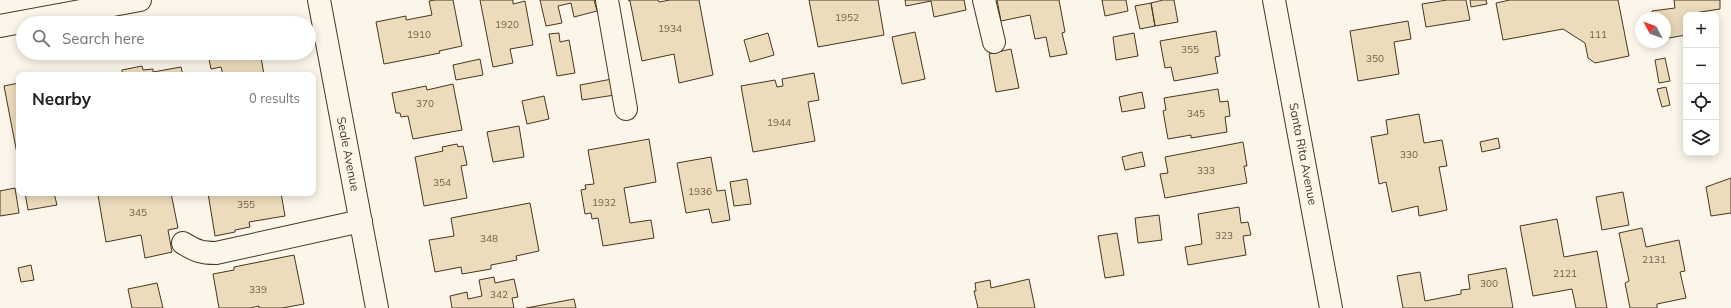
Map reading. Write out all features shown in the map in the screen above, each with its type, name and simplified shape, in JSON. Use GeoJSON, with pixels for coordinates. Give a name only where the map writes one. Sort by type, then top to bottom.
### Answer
{"type":"FeatureCollection","features":[{"type":"Feature","properties":{"kind":"street"},"geometry":{"type":"LineString","coordinates":[[54,16],[140,0]]}},
{"type":"Feature","properties":{"kind":"street","name":"Seale Avenue"},"geometry":{"type":"LineString","coordinates":[[320,0],[377,308]]}},
{"type":"Feature","properties":{"kind":"street"},"geometry":{"type":"LineString","coordinates":[[607,0],[626,109]]}},
{"type":"Feature","properties":{"kind":"street"},"geometry":{"type":"LineString","coordinates":[[984,0],[994,42]]}},
{"type":"Feature","properties":{"kind":"street","name":"Santa Rita Avenue"},"geometry":{"type":"LineString","coordinates":[[1274,0],[1331,308]]}},
{"type":"Feature","properties":{"kind":"street"},"geometry":{"type":"LineString","coordinates":[[0,26],[16,23]]}},
{"type":"Feature","properties":{"kind":"street"},"geometry":{"type":"LineString","coordinates":[[183,243],[195,251],[203,253],[216,253],[361,221]]}},
{"type":"Feature","properties":{"kind":"building"},"geometry":{"type":"Polygon","coordinates":[[[453,0],[462,46],[439,51],[440,53],[384,64],[376,22],[406,16],[406,20],[432,15],[429,1],[453,0]]]}},
{"type":"Feature","properties":{"kind":"building"},"geometry":{"type":"Polygon","coordinates":[[[480,0],[513,0],[513,4],[525,1],[533,45],[510,49],[513,63],[493,67],[480,0]]]}},
{"type":"Feature","properties":{"kind":"building"},"geometry":{"type":"Polygon","coordinates":[[[540,0],[594,0],[597,11],[574,17],[571,3],[558,6],[562,23],[546,26],[540,0]]]}},
{"type":"Feature","properties":{"kind":"building"},"geometry":{"type":"Polygon","coordinates":[[[628,0],[658,0],[659,2],[670,0],[699,0],[713,75],[679,83],[674,54],[642,61],[630,1],[628,0]]]}},
{"type":"Feature","properties":{"kind":"building"},"geometry":{"type":"Polygon","coordinates":[[[809,0],[878,0],[884,35],[818,47],[809,0]]]}},
{"type":"Feature","properties":{"kind":"building"},"geometry":{"type":"Polygon","coordinates":[[[905,0],[964,0],[966,10],[934,17],[931,1],[906,6],[905,0]]]}},
{"type":"Feature","properties":{"kind":"building"},"geometry":{"type":"Polygon","coordinates":[[[997,0],[1059,0],[1065,32],[1062,33],[1067,54],[1050,57],[1046,37],[1035,39],[1030,15],[1001,21],[997,0]]]}},
{"type":"Feature","properties":{"kind":"building"},"geometry":{"type":"Polygon","coordinates":[[[1102,0],[1126,0],[1128,11],[1105,16],[1102,0]]]}},
{"type":"Feature","properties":{"kind":"building"},"geometry":{"type":"Polygon","coordinates":[[[1163,0],[1174,0],[1178,22],[1155,26],[1151,3],[1163,0]]]}},
{"type":"Feature","properties":{"kind":"building"},"geometry":{"type":"Polygon","coordinates":[[[1447,0],[1466,0],[1470,20],[1426,27],[1422,4],[1447,0]]]}},
{"type":"Feature","properties":{"kind":"building"},"geometry":{"type":"Polygon","coordinates":[[[1470,0],[1486,0],[1487,4],[1471,7],[1470,0]]]}},
{"type":"Feature","properties":{"kind":"building"},"geometry":{"type":"Polygon","coordinates":[[[1510,0],[1618,0],[1629,56],[1595,63],[1588,58],[1585,43],[1563,29],[1503,40],[1496,3],[1510,0]]]}},
{"type":"Feature","properties":{"kind":"building"},"geometry":{"type":"Polygon","coordinates":[[[1674,0],[1720,0],[1720,9],[1700,12],[1683,12],[1683,36],[1671,38],[1671,12],[1652,11],[1675,8],[1674,0]]]}},
{"type":"Feature","properties":{"kind":"building"},"geometry":{"type":"Polygon","coordinates":[[[1151,3],[1155,26],[1140,29],[1135,6],[1151,3]]]}},
{"type":"Feature","properties":{"kind":"building"},"geometry":{"type":"Polygon","coordinates":[[[1408,21],[1411,39],[1394,42],[1399,74],[1358,81],[1350,31],[1408,21]]]}},
{"type":"Feature","properties":{"kind":"building"},"geometry":{"type":"Polygon","coordinates":[[[1216,31],[1220,56],[1215,57],[1218,73],[1174,81],[1171,67],[1165,68],[1160,41],[1216,31]]]}},
{"type":"Feature","properties":{"kind":"building"},"geometry":{"type":"Polygon","coordinates":[[[915,32],[925,79],[902,84],[892,37],[915,32]]]}},
{"type":"Feature","properties":{"kind":"building"},"geometry":{"type":"Polygon","coordinates":[[[559,33],[560,42],[569,40],[575,73],[557,76],[549,34],[559,33]]]}},
{"type":"Feature","properties":{"kind":"building"},"geometry":{"type":"Polygon","coordinates":[[[768,33],[774,55],[750,62],[744,40],[768,33]]]}},
{"type":"Feature","properties":{"kind":"building"},"geometry":{"type":"Polygon","coordinates":[[[1134,33],[1138,56],[1116,60],[1113,37],[1134,33]]]}},
{"type":"Feature","properties":{"kind":"building"},"geometry":{"type":"Polygon","coordinates":[[[1011,49],[1019,88],[996,92],[989,54],[1011,49]]]}},
{"type":"Feature","properties":{"kind":"building"},"geometry":{"type":"Polygon","coordinates":[[[1665,58],[1670,81],[1659,83],[1655,60],[1665,58]]]}},
{"type":"Feature","properties":{"kind":"building"},"geometry":{"type":"Polygon","coordinates":[[[480,59],[483,75],[456,80],[453,65],[480,59]]]}},
{"type":"Feature","properties":{"kind":"building"},"geometry":{"type":"Polygon","coordinates":[[[209,60],[262,60],[264,72],[222,72],[221,67],[211,69],[209,60]]]}},
{"type":"Feature","properties":{"kind":"building"},"geometry":{"type":"Polygon","coordinates":[[[142,66],[143,70],[153,69],[153,72],[122,72],[122,70],[142,66]]]}},
{"type":"Feature","properties":{"kind":"building"},"geometry":{"type":"Polygon","coordinates":[[[181,67],[182,72],[153,72],[181,67]]]}},
{"type":"Feature","properties":{"kind":"building"},"geometry":{"type":"Polygon","coordinates":[[[814,73],[819,100],[808,102],[815,141],[753,152],[741,86],[775,80],[777,87],[783,86],[782,79],[814,73]]]}},
{"type":"Feature","properties":{"kind":"building"},"geometry":{"type":"Polygon","coordinates":[[[612,79],[615,95],[582,100],[580,85],[612,79]]]}},
{"type":"Feature","properties":{"kind":"building"},"geometry":{"type":"Polygon","coordinates":[[[16,84],[16,148],[4,86],[16,84]]]}},
{"type":"Feature","properties":{"kind":"building"},"geometry":{"type":"Polygon","coordinates":[[[453,84],[462,130],[413,139],[408,116],[401,117],[400,113],[396,113],[392,93],[426,86],[427,90],[453,84]]]}},
{"type":"Feature","properties":{"kind":"building"},"geometry":{"type":"Polygon","coordinates":[[[1666,87],[1670,105],[1662,107],[1657,89],[1666,87]]]}},
{"type":"Feature","properties":{"kind":"building"},"geometry":{"type":"Polygon","coordinates":[[[1218,89],[1220,102],[1228,101],[1230,116],[1225,117],[1227,132],[1191,138],[1191,135],[1168,139],[1163,111],[1166,110],[1164,98],[1218,89]]]}},
{"type":"Feature","properties":{"kind":"building"},"geometry":{"type":"Polygon","coordinates":[[[1142,92],[1145,108],[1122,112],[1119,97],[1142,92]]]}},
{"type":"Feature","properties":{"kind":"building"},"geometry":{"type":"Polygon","coordinates":[[[544,96],[549,119],[527,124],[522,101],[544,96]]]}},
{"type":"Feature","properties":{"kind":"building"},"geometry":{"type":"Polygon","coordinates":[[[1419,114],[1424,143],[1442,140],[1447,166],[1439,167],[1447,210],[1419,216],[1418,206],[1392,212],[1386,182],[1379,184],[1371,137],[1388,134],[1386,120],[1419,114]]]}},
{"type":"Feature","properties":{"kind":"building"},"geometry":{"type":"Polygon","coordinates":[[[519,126],[524,157],[493,162],[487,132],[519,126]]]}},
{"type":"Feature","properties":{"kind":"building"},"geometry":{"type":"Polygon","coordinates":[[[1498,138],[1500,148],[1482,152],[1480,142],[1498,138]]]}},
{"type":"Feature","properties":{"kind":"building"},"geometry":{"type":"Polygon","coordinates":[[[649,139],[656,182],[624,188],[630,223],[651,220],[654,238],[603,246],[598,218],[592,219],[591,213],[585,214],[581,190],[586,189],[585,185],[594,184],[588,150],[649,139]]]}},
{"type":"Feature","properties":{"kind":"building"},"geometry":{"type":"Polygon","coordinates":[[[1243,142],[1247,166],[1244,166],[1247,183],[1165,198],[1160,174],[1168,173],[1165,157],[1243,142]]]}},
{"type":"Feature","properties":{"kind":"building"},"geometry":{"type":"Polygon","coordinates":[[[457,144],[458,147],[463,146],[467,165],[461,166],[467,198],[424,206],[415,157],[443,151],[442,147],[457,144]]]}},
{"type":"Feature","properties":{"kind":"building"},"geometry":{"type":"Polygon","coordinates":[[[1142,152],[1145,166],[1125,170],[1122,157],[1142,152]]]}},
{"type":"Feature","properties":{"kind":"building"},"geometry":{"type":"Polygon","coordinates":[[[711,157],[717,191],[725,190],[730,220],[712,223],[709,209],[686,213],[677,163],[711,157]]]}},
{"type":"Feature","properties":{"kind":"building"},"geometry":{"type":"Polygon","coordinates":[[[1731,178],[1731,213],[1711,216],[1706,187],[1731,178]]]}},
{"type":"Feature","properties":{"kind":"building"},"geometry":{"type":"Polygon","coordinates":[[[747,179],[751,204],[734,206],[730,182],[747,179]]]}},
{"type":"Feature","properties":{"kind":"building"},"geometry":{"type":"Polygon","coordinates":[[[15,188],[19,213],[0,216],[0,191],[15,188]]]}},
{"type":"Feature","properties":{"kind":"building"},"geometry":{"type":"Polygon","coordinates":[[[1623,192],[1629,225],[1602,230],[1596,197],[1623,192]]]}},
{"type":"Feature","properties":{"kind":"building"},"geometry":{"type":"Polygon","coordinates":[[[26,196],[55,196],[57,205],[28,210],[26,196]]]}},
{"type":"Feature","properties":{"kind":"building"},"geometry":{"type":"Polygon","coordinates":[[[98,196],[172,196],[178,228],[168,230],[172,252],[145,258],[141,235],[106,242],[98,196]]]}},
{"type":"Feature","properties":{"kind":"building"},"geometry":{"type":"Polygon","coordinates":[[[208,196],[282,196],[285,216],[249,222],[250,227],[215,236],[208,196]]]}},
{"type":"Feature","properties":{"kind":"building"},"geometry":{"type":"Polygon","coordinates":[[[530,203],[539,251],[516,256],[517,260],[491,265],[491,269],[462,274],[461,267],[435,272],[429,240],[454,236],[451,218],[530,203]]]}},
{"type":"Feature","properties":{"kind":"building"},"geometry":{"type":"Polygon","coordinates":[[[1239,207],[1241,223],[1248,222],[1251,235],[1243,236],[1246,255],[1188,265],[1185,247],[1202,244],[1198,214],[1239,207]]]}},
{"type":"Feature","properties":{"kind":"building"},"geometry":{"type":"Polygon","coordinates":[[[1159,215],[1162,240],[1138,243],[1135,218],[1159,215]]]}},
{"type":"Feature","properties":{"kind":"building"},"geometry":{"type":"Polygon","coordinates":[[[1557,219],[1564,257],[1597,251],[1607,308],[1576,308],[1572,289],[1533,296],[1520,226],[1557,219]]]}},
{"type":"Feature","properties":{"kind":"building"},"geometry":{"type":"Polygon","coordinates":[[[1642,228],[1646,247],[1679,240],[1685,271],[1680,272],[1686,298],[1657,304],[1657,308],[1630,308],[1625,283],[1629,281],[1619,233],[1642,228]]]}},
{"type":"Feature","properties":{"kind":"building"},"geometry":{"type":"Polygon","coordinates":[[[1117,233],[1124,275],[1105,278],[1098,236],[1117,233]]]}},
{"type":"Feature","properties":{"kind":"building"},"geometry":{"type":"Polygon","coordinates":[[[294,255],[304,304],[282,308],[259,308],[259,306],[250,308],[219,308],[213,274],[234,270],[234,267],[294,255]]]}},
{"type":"Feature","properties":{"kind":"building"},"geometry":{"type":"Polygon","coordinates":[[[31,265],[34,280],[21,282],[18,268],[31,265]]]}},
{"type":"Feature","properties":{"kind":"building"},"geometry":{"type":"Polygon","coordinates":[[[1506,268],[1513,308],[1403,308],[1397,276],[1420,272],[1425,301],[1461,294],[1461,290],[1470,289],[1468,275],[1506,268]]]}},
{"type":"Feature","properties":{"kind":"building"},"geometry":{"type":"Polygon","coordinates":[[[494,277],[495,283],[514,279],[518,297],[512,298],[514,308],[452,308],[450,296],[467,292],[468,299],[482,296],[479,280],[494,277]]]}},
{"type":"Feature","properties":{"kind":"building"},"geometry":{"type":"Polygon","coordinates":[[[1029,279],[1035,308],[978,308],[974,291],[976,291],[975,283],[990,280],[991,288],[1029,279]]]}},
{"type":"Feature","properties":{"kind":"building"},"geometry":{"type":"Polygon","coordinates":[[[157,283],[163,308],[132,308],[128,289],[157,283]]]}},
{"type":"Feature","properties":{"kind":"building"},"geometry":{"type":"Polygon","coordinates":[[[574,299],[576,308],[526,308],[574,299]]]}}]}
